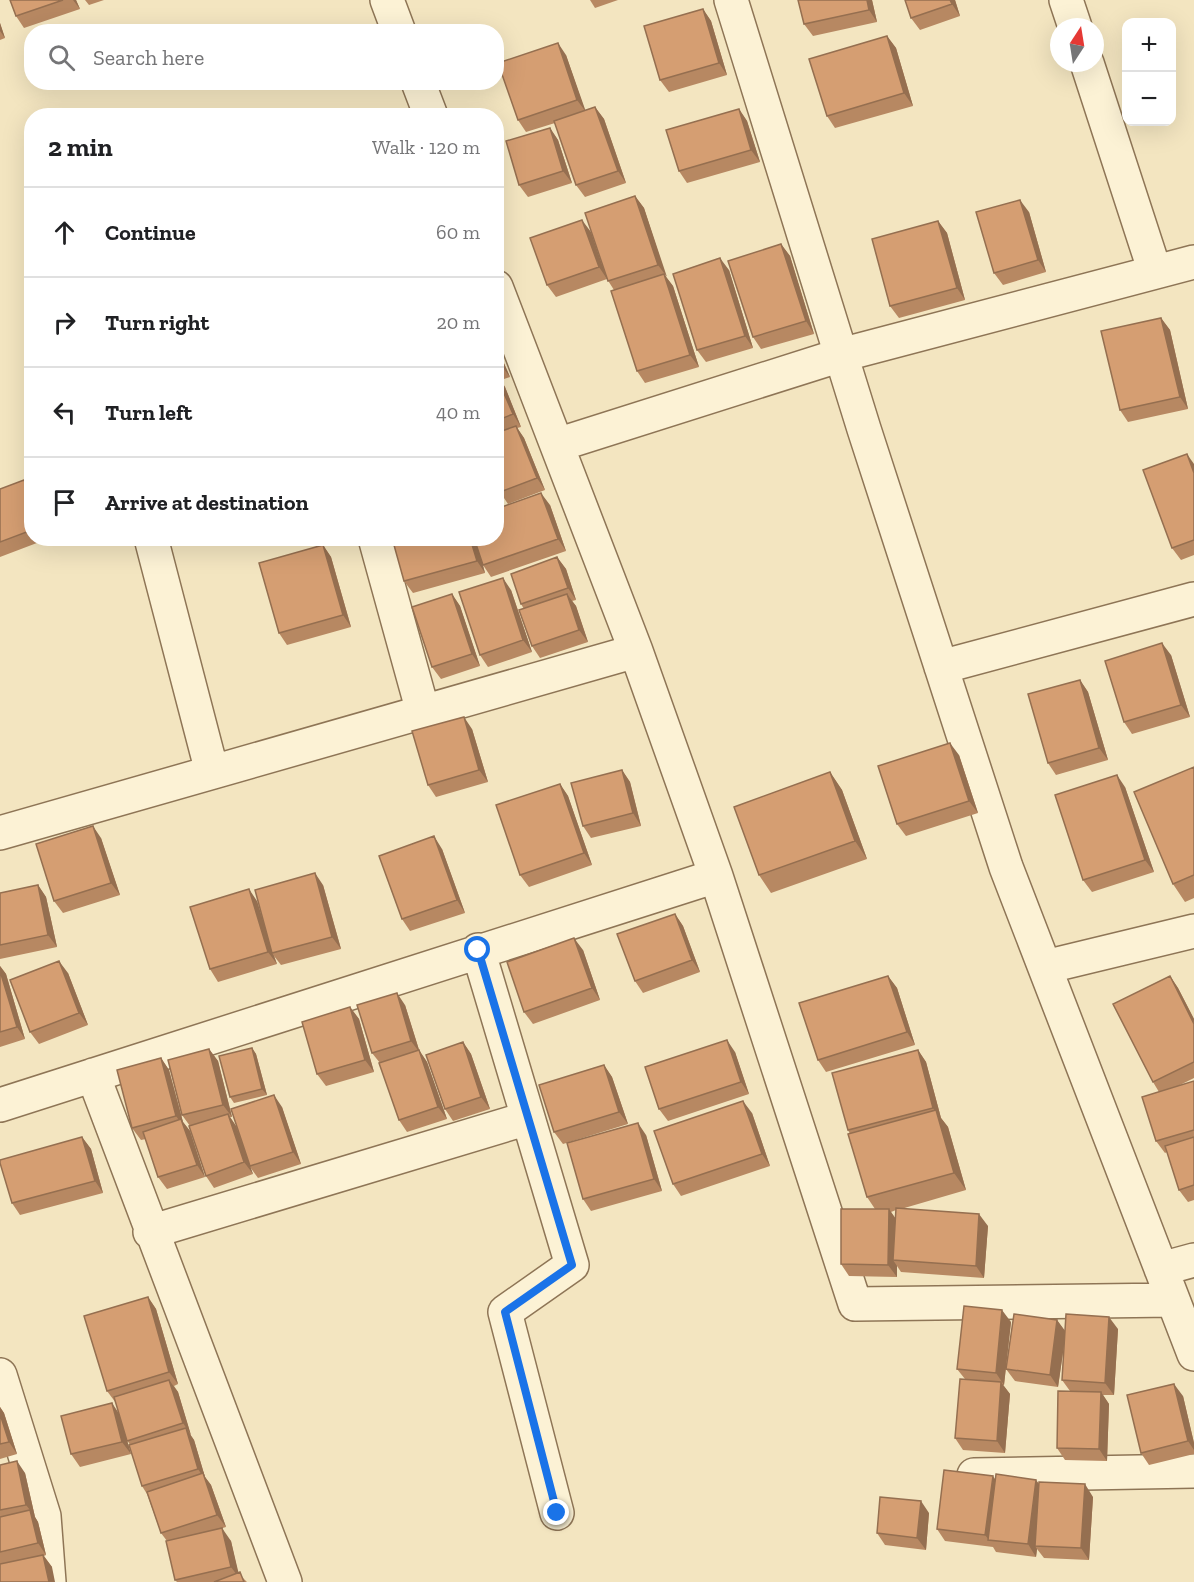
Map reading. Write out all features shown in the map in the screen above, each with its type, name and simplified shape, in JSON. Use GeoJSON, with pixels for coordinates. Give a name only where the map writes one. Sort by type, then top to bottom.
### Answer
{"type":"FeatureCollection","features":[{"type":"Feature","properties":{"kind":"street"},"geometry":{"type":"LineString","coordinates":[[387,0],[396,24]]}},
{"type":"Feature","properties":{"kind":"street"},"geometry":{"type":"LineString","coordinates":[[731,0],[841,355],[1006,867],[1194,1354]]}},
{"type":"Feature","properties":{"kind":"street"},"geometry":{"type":"LineString","coordinates":[[1066,0],[1072,18]]}},
{"type":"Feature","properties":{"kind":"street"},"geometry":{"type":"LineString","coordinates":[[1090,72],[1155,272]]}},
{"type":"Feature","properties":{"kind":"street"},"geometry":{"type":"LineString","coordinates":[[421,90],[428,108]]}},
{"type":"Feature","properties":{"kind":"street"},"geometry":{"type":"LineString","coordinates":[[557,445],[841,355],[1194,262]]}},
{"type":"Feature","properties":{"kind":"street"},"geometry":{"type":"LineString","coordinates":[[504,308],[636,651],[716,876],[855,1304],[1173,1300]]}},
{"type":"Feature","properties":{"kind":"street"},"geometry":{"type":"LineString","coordinates":[[153,546],[212,772]]}},
{"type":"Feature","properties":{"kind":"street"},"geometry":{"type":"LineString","coordinates":[[377,546],[423,712]]}},
{"type":"Feature","properties":{"kind":"street"},"geometry":{"type":"LineString","coordinates":[[941,667],[1194,599]]}},
{"type":"Feature","properties":{"kind":"street"},"geometry":{"type":"LineString","coordinates":[[0,834],[636,651]]}},
{"type":"Feature","properties":{"kind":"street"},"geometry":{"type":"LineString","coordinates":[[0,1105],[478,950],[716,876]]}},
{"type":"Feature","properties":{"kind":"street"},"geometry":{"type":"LineString","coordinates":[[1045,967],[1194,931]]}},
{"type":"Feature","properties":{"kind":"street"},"geometry":{"type":"LineString","coordinates":[[478,950],[572,1265],[505,1312],[557,1513]]}},
{"type":"Feature","properties":{"kind":"street"},"geometry":{"type":"LineString","coordinates":[[93,1075],[150,1232],[285,1582]]}},
{"type":"Feature","properties":{"kind":"street"},"geometry":{"type":"LineString","coordinates":[[150,1232],[528,1118]]}},
{"type":"Feature","properties":{"kind":"street"},"geometry":{"type":"LineString","coordinates":[[1161,1269],[1194,1260]]}},
{"type":"Feature","properties":{"kind":"street"},"geometry":{"type":"LineString","coordinates":[[0,1375],[44,1516],[49,1582]]}},
{"type":"Feature","properties":{"kind":"street"},"geometry":{"type":"LineString","coordinates":[[974,1475],[1194,1472]]}},
{"type":"Feature","properties":{"kind":"building"},"geometry":{"type":"Polygon","coordinates":[[[10,0],[63,0],[16,16],[10,0]]]}},
{"type":"Feature","properties":{"kind":"building"},"geometry":{"type":"Polygon","coordinates":[[[798,0],[867,0],[869,10],[804,24],[798,0]]]}},
{"type":"Feature","properties":{"kind":"building"},"geometry":{"type":"Polygon","coordinates":[[[905,0],[950,0],[952,4],[911,18],[905,0]]]}},
{"type":"Feature","properties":{"kind":"building"},"geometry":{"type":"Polygon","coordinates":[[[703,9],[719,63],[660,80],[644,26],[703,9]]]}},
{"type":"Feature","properties":{"kind":"building"},"geometry":{"type":"Polygon","coordinates":[[[887,36],[904,93],[827,116],[809,59],[887,36]]]}},
{"type":"Feature","properties":{"kind":"building"},"geometry":{"type":"Polygon","coordinates":[[[558,43],[577,100],[518,120],[504,80],[504,61],[558,43]]]}},
{"type":"Feature","properties":{"kind":"building"},"geometry":{"type":"Polygon","coordinates":[[[595,107],[618,171],[576,185],[554,121],[595,107]]]}},
{"type":"Feature","properties":{"kind":"building"},"geometry":{"type":"Polygon","coordinates":[[[739,109],[751,150],[679,171],[666,130],[739,109]]]}},
{"type":"Feature","properties":{"kind":"building"},"geometry":{"type":"Polygon","coordinates":[[[550,128],[563,171],[519,185],[506,141],[550,128]]]}},
{"type":"Feature","properties":{"kind":"building"},"geometry":{"type":"Polygon","coordinates":[[[635,196],[658,265],[608,281],[585,213],[635,196]]]}},
{"type":"Feature","properties":{"kind":"building"},"geometry":{"type":"Polygon","coordinates":[[[1020,200],[1038,260],[994,273],[976,212],[1020,200]]]}},
{"type":"Feature","properties":{"kind":"building"},"geometry":{"type":"Polygon","coordinates":[[[582,220],[599,267],[547,285],[530,238],[582,220]]]}},
{"type":"Feature","properties":{"kind":"building"},"geometry":{"type":"Polygon","coordinates":[[[938,221],[957,288],[890,306],[872,239],[938,221]]]}},
{"type":"Feature","properties":{"kind":"building"},"geometry":{"type":"Polygon","coordinates":[[[781,244],[806,321],[753,337],[728,261],[781,244]]]}},
{"type":"Feature","properties":{"kind":"building"},"geometry":{"type":"Polygon","coordinates":[[[720,258],[745,336],[697,350],[673,274],[720,258]]]}},
{"type":"Feature","properties":{"kind":"building"},"geometry":{"type":"Polygon","coordinates":[[[664,274],[690,355],[637,371],[611,291],[664,274]]]}},
{"type":"Feature","properties":{"kind":"building"},"geometry":{"type":"Polygon","coordinates":[[[1161,318],[1180,397],[1120,410],[1101,331],[1161,318]]]}},
{"type":"Feature","properties":{"kind":"building"},"geometry":{"type":"Polygon","coordinates":[[[504,393],[513,414],[504,418],[504,393]]]}},
{"type":"Feature","properties":{"kind":"building"},"geometry":{"type":"Polygon","coordinates":[[[516,426],[537,478],[504,490],[504,430],[516,426]]]}},
{"type":"Feature","properties":{"kind":"building"},"geometry":{"type":"Polygon","coordinates":[[[1187,454],[1194,473],[1194,540],[1172,548],[1143,470],[1187,454]]]}},
{"type":"Feature","properties":{"kind":"building"},"geometry":{"type":"Polygon","coordinates":[[[24,480],[24,533],[0,542],[0,489],[24,480]]]}},
{"type":"Feature","properties":{"kind":"building"},"geometry":{"type":"Polygon","coordinates":[[[541,493],[558,539],[483,565],[477,546],[504,546],[504,506],[541,493]]]}},
{"type":"Feature","properties":{"kind":"building"},"geometry":{"type":"Polygon","coordinates":[[[323,546],[343,615],[279,633],[259,563],[323,546]]]}},
{"type":"Feature","properties":{"kind":"building"},"geometry":{"type":"Polygon","coordinates":[[[394,546],[472,546],[477,561],[404,581],[394,546]]]}},
{"type":"Feature","properties":{"kind":"building"},"geometry":{"type":"Polygon","coordinates":[[[557,557],[568,588],[521,604],[511,574],[557,557]]]}},
{"type":"Feature","properties":{"kind":"building"},"geometry":{"type":"Polygon","coordinates":[[[503,578],[523,640],[480,655],[459,592],[503,578]]]}},
{"type":"Feature","properties":{"kind":"building"},"geometry":{"type":"Polygon","coordinates":[[[452,594],[472,654],[432,667],[412,607],[452,594]]]}},
{"type":"Feature","properties":{"kind":"building"},"geometry":{"type":"Polygon","coordinates":[[[567,594],[579,630],[532,646],[519,610],[567,594]]]}},
{"type":"Feature","properties":{"kind":"building"},"geometry":{"type":"Polygon","coordinates":[[[1162,643],[1181,705],[1124,722],[1105,661],[1162,643]]]}},
{"type":"Feature","properties":{"kind":"building"},"geometry":{"type":"Polygon","coordinates":[[[1080,680],[1099,748],[1048,763],[1028,694],[1080,680]]]}},
{"type":"Feature","properties":{"kind":"building"},"geometry":{"type":"Polygon","coordinates":[[[464,717],[479,770],[428,785],[412,731],[464,717]]]}},
{"type":"Feature","properties":{"kind":"building"},"geometry":{"type":"Polygon","coordinates":[[[950,743],[969,801],[897,824],[878,766],[950,743]]]}},
{"type":"Feature","properties":{"kind":"building"},"geometry":{"type":"Polygon","coordinates":[[[1194,767],[1194,875],[1173,884],[1134,792],[1194,767]]]}},
{"type":"Feature","properties":{"kind":"building"},"geometry":{"type":"Polygon","coordinates":[[[622,770],[633,813],[583,826],[571,783],[622,770]]]}},
{"type":"Feature","properties":{"kind":"building"},"geometry":{"type":"Polygon","coordinates":[[[830,772],[855,841],[759,875],[734,807],[830,772]]]}},
{"type":"Feature","properties":{"kind":"building"},"geometry":{"type":"Polygon","coordinates":[[[1117,775],[1145,860],[1083,880],[1055,795],[1117,775]]]}},
{"type":"Feature","properties":{"kind":"building"},"geometry":{"type":"Polygon","coordinates":[[[560,784],[584,853],[520,875],[496,805],[560,784]]]}},
{"type":"Feature","properties":{"kind":"building"},"geometry":{"type":"Polygon","coordinates":[[[93,826],[111,883],[54,901],[36,844],[93,826]]]}},
{"type":"Feature","properties":{"kind":"building"},"geometry":{"type":"Polygon","coordinates":[[[434,836],[457,900],[402,919],[379,856],[434,836]]]}},
{"type":"Feature","properties":{"kind":"building"},"geometry":{"type":"Polygon","coordinates":[[[315,873],[332,937],[272,953],[255,890],[315,873]]]}},
{"type":"Feature","properties":{"kind":"building"},"geometry":{"type":"Polygon","coordinates":[[[38,885],[48,935],[0,945],[0,893],[38,885]]]}},
{"type":"Feature","properties":{"kind":"building"},"geometry":{"type":"Polygon","coordinates":[[[249,889],[268,952],[210,969],[190,907],[249,889]]]}},
{"type":"Feature","properties":{"kind":"building"},"geometry":{"type":"Polygon","coordinates":[[[675,914],[692,960],[635,981],[617,934],[675,914]]]}},
{"type":"Feature","properties":{"kind":"building"},"geometry":{"type":"Polygon","coordinates":[[[574,938],[592,988],[524,1012],[507,962],[574,938]]]}},
{"type":"Feature","properties":{"kind":"building"},"geometry":{"type":"Polygon","coordinates":[[[59,961],[79,1013],[30,1032],[10,980],[59,961]]]}},
{"type":"Feature","properties":{"kind":"building"},"geometry":{"type":"Polygon","coordinates":[[[0,971],[17,1027],[0,1032],[0,971]]]}},
{"type":"Feature","properties":{"kind":"building"},"geometry":{"type":"Polygon","coordinates":[[[888,976],[907,1032],[818,1060],[799,1003],[888,976]]]}},
{"type":"Feature","properties":{"kind":"building"},"geometry":{"type":"Polygon","coordinates":[[[1170,976],[1194,1024],[1194,1062],[1153,1082],[1113,1004],[1170,976]]]}},
{"type":"Feature","properties":{"kind":"building"},"geometry":{"type":"Polygon","coordinates":[[[397,993],[411,1041],[372,1053],[357,1005],[397,993]]]}},
{"type":"Feature","properties":{"kind":"building"},"geometry":{"type":"Polygon","coordinates":[[[350,1007],[365,1060],[317,1074],[302,1022],[350,1007]]]}},
{"type":"Feature","properties":{"kind":"building"},"geometry":{"type":"Polygon","coordinates":[[[727,1040],[741,1082],[659,1109],[645,1067],[727,1040]]]}},
{"type":"Feature","properties":{"kind":"building"},"geometry":{"type":"Polygon","coordinates":[[[463,1042],[481,1097],[445,1109],[426,1055],[463,1042]]]}},
{"type":"Feature","properties":{"kind":"building"},"geometry":{"type":"Polygon","coordinates":[[[252,1048],[262,1089],[230,1097],[219,1056],[252,1048]]]}},
{"type":"Feature","properties":{"kind":"building"},"geometry":{"type":"Polygon","coordinates":[[[209,1049],[223,1105],[182,1115],[168,1060],[209,1049]]]}},
{"type":"Feature","properties":{"kind":"building"},"geometry":{"type":"Polygon","coordinates":[[[419,1050],[438,1107],[399,1120],[379,1063],[419,1050]]]}},
{"type":"Feature","properties":{"kind":"building"},"geometry":{"type":"Polygon","coordinates":[[[918,1050],[933,1108],[848,1130],[832,1073],[918,1050]]]}},
{"type":"Feature","properties":{"kind":"building"},"geometry":{"type":"Polygon","coordinates":[[[161,1058],[176,1116],[132,1128],[117,1070],[161,1058]]]}},
{"type":"Feature","properties":{"kind":"building"},"geometry":{"type":"Polygon","coordinates":[[[604,1065],[619,1112],[554,1132],[539,1085],[604,1065]]]}},
{"type":"Feature","properties":{"kind":"building"},"geometry":{"type":"Polygon","coordinates":[[[1194,1081],[1194,1130],[1156,1141],[1142,1097],[1194,1081]]]}},
{"type":"Feature","properties":{"kind":"building"},"geometry":{"type":"Polygon","coordinates":[[[274,1095],[293,1152],[250,1166],[231,1109],[274,1095]]]}},
{"type":"Feature","properties":{"kind":"building"},"geometry":{"type":"Polygon","coordinates":[[[743,1101],[762,1154],[673,1184],[654,1131],[743,1101]]]}},
{"type":"Feature","properties":{"kind":"building"},"geometry":{"type":"Polygon","coordinates":[[[936,1110],[954,1173],[867,1197],[848,1134],[936,1110]]]}},
{"type":"Feature","properties":{"kind":"building"},"geometry":{"type":"Polygon","coordinates":[[[228,1114],[244,1162],[206,1176],[189,1126],[228,1114]]]}},
{"type":"Feature","properties":{"kind":"building"},"geometry":{"type":"Polygon","coordinates":[[[181,1119],[197,1165],[158,1177],[143,1132],[181,1119]]]}},
{"type":"Feature","properties":{"kind":"building"},"geometry":{"type":"Polygon","coordinates":[[[638,1123],[654,1179],[583,1199],[567,1143],[638,1123]]]}},
{"type":"Feature","properties":{"kind":"building"},"geometry":{"type":"Polygon","coordinates":[[[82,1137],[95,1181],[12,1203],[0,1160],[82,1137]]]}},
{"type":"Feature","properties":{"kind":"building"},"geometry":{"type":"Polygon","coordinates":[[[1194,1137],[1194,1185],[1179,1190],[1165,1146],[1194,1137]]]}},
{"type":"Feature","properties":{"kind":"building"},"geometry":{"type":"Polygon","coordinates":[[[896,1208],[979,1214],[976,1266],[893,1260],[896,1208]]]}},
{"type":"Feature","properties":{"kind":"building"},"geometry":{"type":"Polygon","coordinates":[[[841,1209],[889,1209],[888,1265],[841,1264],[841,1209]]]}},
{"type":"Feature","properties":{"kind":"building"},"geometry":{"type":"Polygon","coordinates":[[[148,1297],[169,1372],[107,1391],[84,1316],[148,1297]]]}},
{"type":"Feature","properties":{"kind":"building"},"geometry":{"type":"Polygon","coordinates":[[[964,1306],[1002,1310],[996,1373],[957,1369],[964,1306]]]}},
{"type":"Feature","properties":{"kind":"building"},"geometry":{"type":"Polygon","coordinates":[[[1014,1314],[1057,1320],[1050,1375],[1006,1369],[1014,1314]]]}},
{"type":"Feature","properties":{"kind":"building"},"geometry":{"type":"Polygon","coordinates":[[[1066,1314],[1109,1317],[1105,1383],[1062,1380],[1066,1314]]]}},
{"type":"Feature","properties":{"kind":"building"},"geometry":{"type":"Polygon","coordinates":[[[960,1379],[1001,1382],[997,1441],[955,1438],[960,1379]]]}},
{"type":"Feature","properties":{"kind":"building"},"geometry":{"type":"Polygon","coordinates":[[[169,1380],[183,1423],[127,1441],[114,1397],[169,1380]]]}},
{"type":"Feature","properties":{"kind":"building"},"geometry":{"type":"Polygon","coordinates":[[[1174,1384],[1188,1441],[1141,1453],[1127,1395],[1174,1384]]]}},
{"type":"Feature","properties":{"kind":"building"},"geometry":{"type":"Polygon","coordinates":[[[1058,1391],[1101,1392],[1099,1449],[1057,1448],[1058,1391]]]}},
{"type":"Feature","properties":{"kind":"building"},"geometry":{"type":"Polygon","coordinates":[[[112,1403],[122,1442],[71,1454],[61,1416],[112,1403]]]}},
{"type":"Feature","properties":{"kind":"building"},"geometry":{"type":"Polygon","coordinates":[[[0,1414],[9,1442],[0,1444],[0,1414]]]}},
{"type":"Feature","properties":{"kind":"building"},"geometry":{"type":"Polygon","coordinates":[[[186,1428],[198,1469],[142,1486],[129,1445],[186,1428]]]}},
{"type":"Feature","properties":{"kind":"building"},"geometry":{"type":"Polygon","coordinates":[[[17,1461],[26,1505],[0,1510],[0,1465],[17,1461]]]}},
{"type":"Feature","properties":{"kind":"building"},"geometry":{"type":"Polygon","coordinates":[[[944,1470],[993,1476],[985,1535],[937,1529],[944,1470]]]}},
{"type":"Feature","properties":{"kind":"building"},"geometry":{"type":"Polygon","coordinates":[[[203,1473],[217,1515],[161,1533],[147,1492],[203,1473]]]}},
{"type":"Feature","properties":{"kind":"building"},"geometry":{"type":"Polygon","coordinates":[[[996,1474],[1036,1480],[1028,1544],[988,1540],[996,1474]]]}},
{"type":"Feature","properties":{"kind":"building"},"geometry":{"type":"Polygon","coordinates":[[[1039,1482],[1085,1484],[1081,1548],[1035,1546],[1039,1482]]]}},
{"type":"Feature","properties":{"kind":"building"},"geometry":{"type":"Polygon","coordinates":[[[880,1497],[921,1501],[917,1538],[877,1533],[880,1497]]]}},
{"type":"Feature","properties":{"kind":"building"},"geometry":{"type":"Polygon","coordinates":[[[30,1510],[38,1543],[0,1552],[0,1517],[30,1510]]]}},
{"type":"Feature","properties":{"kind":"building"},"geometry":{"type":"Polygon","coordinates":[[[222,1528],[231,1567],[175,1580],[166,1541],[222,1528]]]}},
{"type":"Feature","properties":{"kind":"building"},"geometry":{"type":"Polygon","coordinates":[[[43,1555],[49,1582],[0,1582],[0,1564],[43,1555]]]}},
{"type":"Feature","properties":{"kind":"building"},"geometry":{"type":"Polygon","coordinates":[[[240,1572],[244,1582],[214,1582],[240,1572]]]}},
{"type":"Feature","properties":{"kind":"route"},"geometry":{"type":"LineString","coordinates":[[478,950],[572,1265],[505,1312],[557,1513]]}}]}
